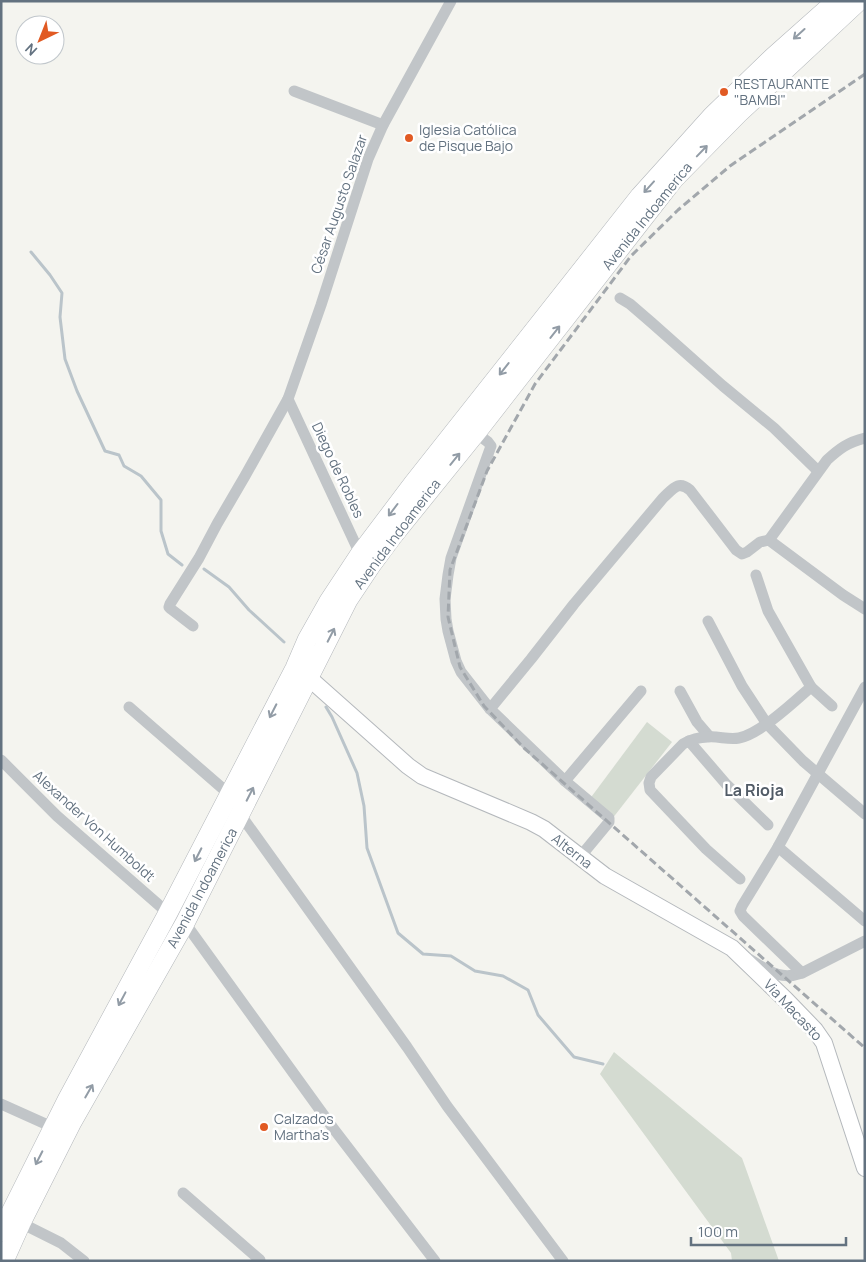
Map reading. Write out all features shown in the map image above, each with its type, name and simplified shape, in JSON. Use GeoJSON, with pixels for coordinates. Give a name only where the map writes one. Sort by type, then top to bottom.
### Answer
{"type":"FeatureCollection","features":[{"type":"Feature","properties":{"kind":"main road","name":"Avenida Indoamerica"},"geometry":{"type":"LineString","coordinates":[[1,1232],[185,922],[240,814],[302,673],[307,640],[330,601],[366,559],[392,537],[418,491],[640,196],[712,116],[773,57],[836,1]]}},
{"type":"Feature","properties":{"kind":"main road","name":"Avenida Indoamerica"},"geometry":{"type":"LineString","coordinates":[[418,491],[476,433],[674,179],[738,114],[859,1]]}},
{"type":"Feature","properties":{"kind":"main road","name":"Avenida Indoamerica"},"geometry":{"type":"LineString","coordinates":[[4,1261],[63,1125],[168,913],[229,794],[302,673]]}},
{"type":"Feature","properties":{"kind":"street","name":"César Augusto Salazar"},"geometry":{"type":"LineString","coordinates":[[193,626],[171,609],[169,607],[170,604],[199,558],[288,399],[324,296],[368,159],[383,125],[451,1]]}},
{"type":"Feature","properties":{"kind":"street"},"geometry":{"type":"LineString","coordinates":[[294,91],[383,125]]}},
{"type":"Feature","properties":{"kind":"street"},"geometry":{"type":"LineString","coordinates":[[620,298],[630,304],[774,428],[818,471]]}},
{"type":"Feature","properties":{"kind":"street","name":"Diego de Robles"},"geometry":{"type":"LineString","coordinates":[[288,399],[366,559]]}},
{"type":"Feature","properties":{"kind":"street"},"geometry":{"type":"LineString","coordinates":[[476,433],[491,446],[451,558],[445,599],[448,631],[461,672],[490,710],[565,781],[608,817],[609,820],[580,857]]}},
{"type":"Feature","properties":{"kind":"street"},"geometry":{"type":"LineString","coordinates":[[490,710],[574,604],[675,487],[680,485],[690,490],[736,550],[742,554],[760,542],[769,540],[818,471],[837,450],[853,441],[865,438]]}},
{"type":"Feature","properties":{"kind":"street"},"geometry":{"type":"LineString","coordinates":[[769,540],[865,609]]}},
{"type":"Feature","properties":{"kind":"street"},"geometry":{"type":"LineString","coordinates":[[756,575],[768,611],[811,688],[832,706]]}},
{"type":"Feature","properties":{"kind":"street"},"geometry":{"type":"LineString","coordinates":[[708,621],[742,686],[766,724],[865,814]]}},
{"type":"Feature","properties":{"kind":"street","name":"Alterna"},"geometry":{"type":"LineString","coordinates":[[302,673],[408,766],[422,776],[544,829],[605,876],[776,974],[785,977],[802,973],[865,941]]}},
{"type":"Feature","properties":{"kind":"street"},"geometry":{"type":"LineString","coordinates":[[740,879],[706,849],[650,790],[648,783],[651,777],[683,744],[709,736],[728,739],[741,738],[766,724],[811,688]]}},
{"type":"Feature","properties":{"kind":"street"},"geometry":{"type":"LineString","coordinates":[[565,781],[641,691]]}},
{"type":"Feature","properties":{"kind":"street"},"geometry":{"type":"LineString","coordinates":[[680,691],[697,722],[709,736]]}},
{"type":"Feature","properties":{"kind":"street"},"geometry":{"type":"LineString","coordinates":[[802,973],[740,911],[778,847],[864,691]]}},
{"type":"Feature","properties":{"kind":"street"},"geometry":{"type":"LineString","coordinates":[[128,707],[229,794]]}},
{"type":"Feature","properties":{"kind":"street"},"geometry":{"type":"LineString","coordinates":[[689,741],[726,784],[768,825]]}},
{"type":"Feature","properties":{"kind":"street","name":"Alexander Von Humboldt"},"geometry":{"type":"LineString","coordinates":[[1,760],[57,816],[168,913]]}},
{"type":"Feature","properties":{"kind":"street"},"geometry":{"type":"LineString","coordinates":[[240,814],[407,1047],[446,1106],[563,1261]]}},
{"type":"Feature","properties":{"kind":"street"},"geometry":{"type":"LineString","coordinates":[[778,847],[865,921]]}},
{"type":"Feature","properties":{"kind":"street"},"geometry":{"type":"LineString","coordinates":[[185,922],[333,1128],[436,1261]]}},
{"type":"Feature","properties":{"kind":"street","name":"Via Macasto"},"geometry":{"type":"LineString","coordinates":[[732,948],[786,1000],[815,1030],[824,1043],[865,1168]]}},
{"type":"Feature","properties":{"kind":"street"},"geometry":{"type":"LineString","coordinates":[[1,1104],[63,1125]]}},
{"type":"Feature","properties":{"kind":"street"},"geometry":{"type":"LineString","coordinates":[[183,1193],[260,1260]]}},
{"type":"Feature","properties":{"kind":"street"},"geometry":{"type":"LineString","coordinates":[[21,1223],[60,1243],[84,1261]]}},
{"type":"Feature","properties":{"kind":"shaded area"},"geometry":{"type":"Polygon","coordinates":[[[647,722],[672,742],[612,819],[589,800],[647,722]]]}},
{"type":"Feature","properties":{"kind":"shaded area"},"geometry":{"type":"Polygon","coordinates":[[[614,1052],[742,1158],[779,1261],[732,1261],[731,1253],[600,1074],[614,1052]]]}},
{"type":"Feature","properties":{"kind":"waterway"},"geometry":{"type":"LineString","coordinates":[[31,252],[62,293],[60,317],[65,359],[77,391],[105,451],[119,455],[124,466],[141,476],[161,500],[161,531],[168,554],[182,565]]}},
{"type":"Feature","properties":{"kind":"waterway"},"geometry":{"type":"LineString","coordinates":[[204,569],[229,587],[249,610],[284,642]]}},
{"type":"Feature","properties":{"kind":"waterway"},"geometry":{"type":"LineString","coordinates":[[326,707],[357,773],[364,806],[367,848],[398,933],[423,954],[451,956],[475,971],[503,976],[528,990],[538,1015],[574,1057],[603,1064]]}},
{"type":"Feature","properties":{"kind":"railway"},"geometry":{"type":"LineString","coordinates":[[865,74],[730,166],[678,210],[631,256],[535,384],[487,471],[450,570],[448,617],[460,667],[484,706],[524,748],[865,1048]]}},
{"type":"Feature","properties":{"kind":"place","name":"RESTAURANTE \"BAMBI\""},"geometry":{"type":"Point","coordinates":[724,92]}},
{"type":"Feature","properties":{"kind":"place","name":"Iglesia Católica de Pisque Bajo"},"geometry":{"type":"Point","coordinates":[409,138]}},
{"type":"Feature","properties":{"kind":"place","name":"Calzados Martha’s"},"geometry":{"type":"Point","coordinates":[264,1127]}},
{"type":"Feature","properties":{"kind":"district","name":"La Rioja"},"geometry":{"type":"Point","coordinates":[754,790]}}]}
